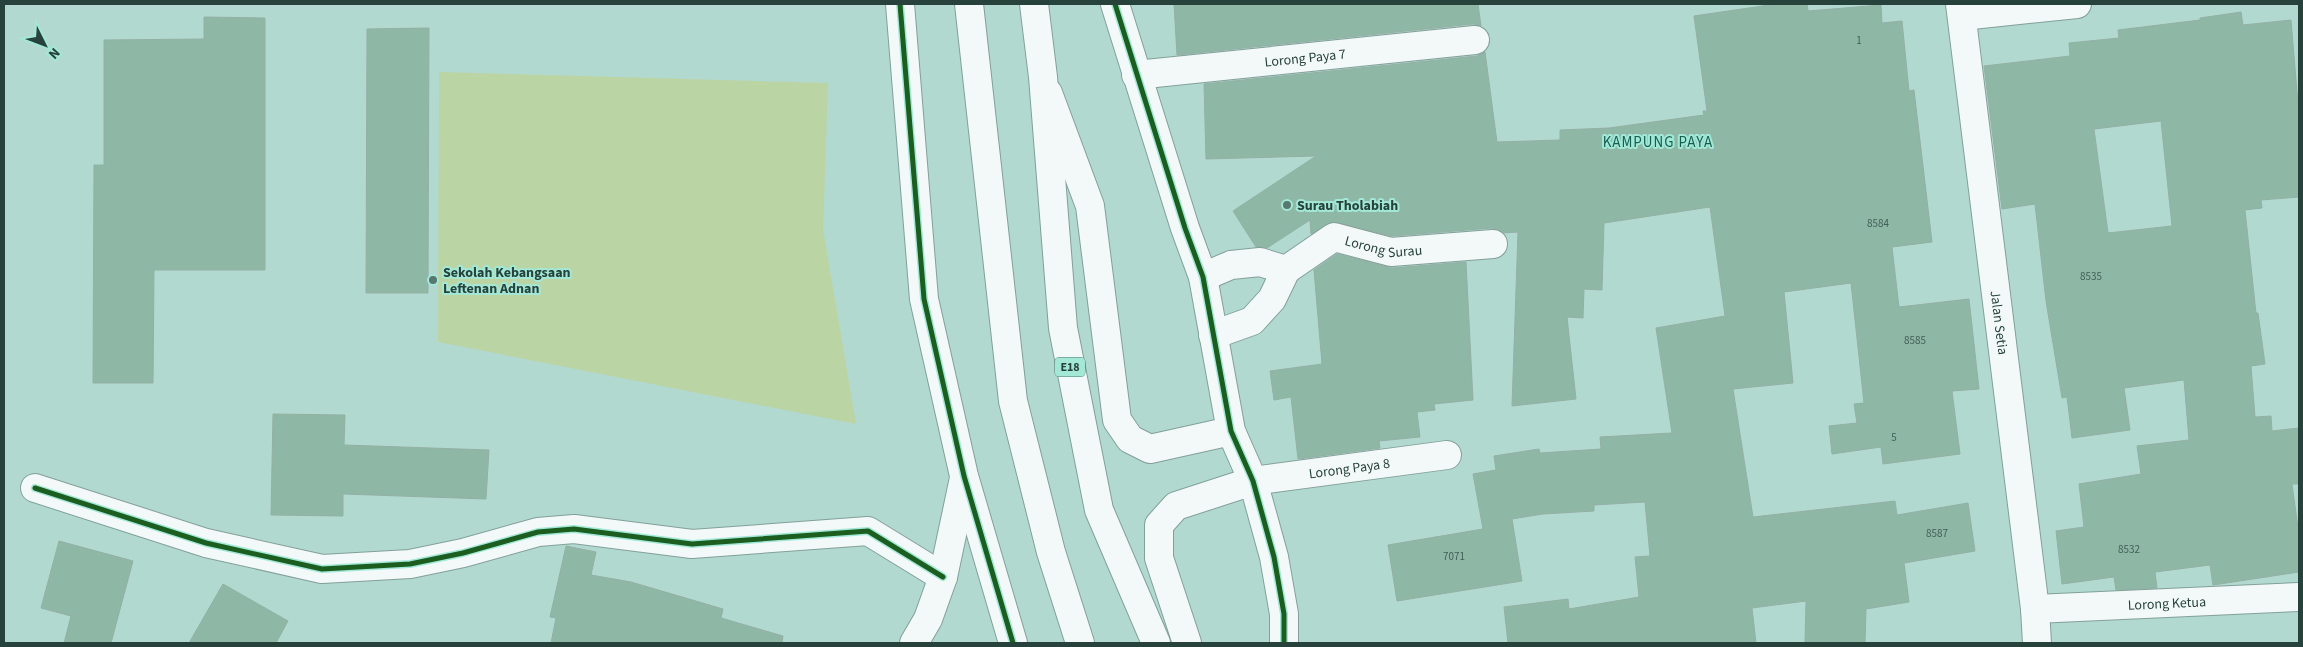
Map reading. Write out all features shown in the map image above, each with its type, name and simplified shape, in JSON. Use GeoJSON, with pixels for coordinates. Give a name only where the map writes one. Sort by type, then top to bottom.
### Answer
{"type":"FeatureCollection","features":[{"type":"Feature","properties":{"kind":"main road"},"geometry":{"type":"LineString","coordinates":[[900,4],[924,298],[964,476],[1006,641]]}},
{"type":"Feature","properties":{"kind":"main road"},"geometry":{"type":"LineString","coordinates":[[968,4],[981,104],[1013,402],[1052,552],[1080,643]]}},
{"type":"Feature","properties":{"kind":"main road","name":"E18"},"geometry":{"type":"LineString","coordinates":[[1034,4],[1043,77],[1063,328],[1099,510],[1156,643]]}},
{"type":"Feature","properties":{"kind":"main road"},"geometry":{"type":"LineString","coordinates":[[1115,4],[1185,228],[1203,277],[1231,431],[1253,482],[1274,557],[1284,614],[1284,643]]}},
{"type":"Feature","properties":{"kind":"main road"},"geometry":{"type":"LineString","coordinates":[[1961,10],[2077,4]]}},
{"type":"Feature","properties":{"kind":"main road","name":"Jalan Setia"},"geometry":{"type":"LineString","coordinates":[[1961,10],[2035,609],[2037,643]]}},
{"type":"Feature","properties":{"kind":"main road","name":"Lorong Paya 7"},"geometry":{"type":"LineString","coordinates":[[1136,75],[1474,40]]}},
{"type":"Feature","properties":{"kind":"main road"},"geometry":{"type":"LineString","coordinates":[[1043,77],[1090,206],[1117,420],[1130,439],[1150,449],[1231,431]]}},
{"type":"Feature","properties":{"kind":"main road","name":"Lorong Surau"},"geometry":{"type":"LineString","coordinates":[[1213,335],[1252,321],[1272,299],[1286,270],[1334,237],[1391,252],[1493,244]]}},
{"type":"Feature","properties":{"kind":"main road"},"geometry":{"type":"LineString","coordinates":[[1203,277],[1231,265],[1260,262],[1286,270]]}},
{"type":"Feature","properties":{"kind":"main road","name":"Lorong Paya 8"},"geometry":{"type":"LineString","coordinates":[[1187,643],[1159,558],[1160,524],[1176,506],[1253,482],[1447,455]]}},
{"type":"Feature","properties":{"kind":"main road"},"geometry":{"type":"LineString","coordinates":[[914,643],[928,619],[943,577],[964,476]]}},
{"type":"Feature","properties":{"kind":"main road"},"geometry":{"type":"LineString","coordinates":[[34,488],[206,543],[322,569],[410,564],[547,531],[574,529],[692,544],[868,532],[943,577]]}},
{"type":"Feature","properties":{"kind":"main road","name":"Lorong Ketua"},"geometry":{"type":"LineString","coordinates":[[2035,609],[2299,597]]}},
{"type":"Feature","properties":{"kind":"green space"},"geometry":{"type":"Polygon","coordinates":[[[439,72],[828,83],[823,229],[856,424],[438,342],[439,72]]]}},
{"type":"Feature","properties":{"kind":"building"},"geometry":{"type":"Polygon","coordinates":[[[1174,4],[1478,4],[1481,26],[1473,24],[1177,55],[1174,4]]]}},
{"type":"Feature","properties":{"kind":"building"},"geometry":{"type":"Polygon","coordinates":[[[1776,4],[1807,4],[1808,11],[1881,5],[1882,23],[1902,21],[1909,91],[1914,90],[1932,242],[1892,247],[1899,307],[1969,299],[1979,389],[1952,391],[1960,454],[1883,464],[1881,447],[1832,454],[1829,426],[1857,423],[1854,404],[1864,403],[1851,283],[1784,292],[1793,383],[1733,389],[1753,517],[1895,501],[1897,515],[1968,503],[1975,551],[1904,563],[1909,602],[1866,609],[1865,643],[1805,643],[1806,601],[1752,608],[1756,643],[1508,643],[1504,607],[1568,599],[1569,609],[1639,597],[1635,557],[1650,556],[1645,502],[1594,505],[1594,511],[1543,514],[1512,519],[1522,581],[1397,601],[1388,545],[1483,529],[1473,474],[1496,470],[1494,456],[1539,449],[1540,453],[1601,449],[1600,437],[1672,433],[1656,328],[1725,316],[1710,207],[1604,223],[1602,290],[1584,289],[1583,318],[1567,317],[1576,399],[1512,406],[1518,232],[1503,233],[1492,228],[1392,236],[1332,222],[1311,234],[1310,220],[1267,248],[1256,247],[1233,211],[1316,156],[1206,159],[1204,84],[1477,56],[1485,52],[1497,142],[1560,140],[1560,130],[1609,128],[1704,115],[1703,111],[1707,111],[1694,16],[1776,4]]]}},
{"type":"Feature","properties":{"kind":"building"},"geometry":{"type":"Polygon","coordinates":[[[2241,12],[2243,25],[2291,20],[2299,116],[2299,197],[2261,200],[2262,208],[2245,210],[2256,313],[2258,313],[2265,364],[2251,366],[2255,417],[2271,416],[2272,431],[2299,428],[2299,484],[2292,484],[2299,535],[2299,572],[2213,585],[2210,565],[2155,572],[2157,588],[2116,590],[2114,577],[2062,584],[2056,531],[2084,527],[2079,484],[2141,474],[2137,446],[2189,440],[2184,380],[2124,388],[2130,430],[2072,438],[2067,397],[2062,398],[2046,301],[2035,204],[2002,209],[1984,66],[2070,56],[2069,43],[2119,38],[2118,30],[2200,20],[2200,18],[2241,12]],[[2161,121],[2094,129],[2108,233],[2172,226],[2161,121]]]}},
{"type":"Feature","properties":{"kind":"building"},"geometry":{"type":"Polygon","coordinates":[[[204,17],[265,18],[265,270],[154,270],[153,383],[93,383],[94,165],[104,165],[104,40],[204,39],[204,17]]]}},
{"type":"Feature","properties":{"kind":"building"},"geometry":{"type":"Polygon","coordinates":[[[429,28],[428,293],[366,293],[367,29],[429,28]]]}},
{"type":"Feature","properties":{"kind":"building"},"geometry":{"type":"Polygon","coordinates":[[[1337,254],[1392,268],[1466,262],[1473,400],[1434,404],[1435,410],[1417,412],[1420,437],[1379,441],[1380,448],[1298,459],[1291,397],[1274,400],[1270,371],[1322,364],[1314,270],[1337,254]]]}},
{"type":"Feature","properties":{"kind":"building"},"geometry":{"type":"Polygon","coordinates":[[[273,414],[345,415],[344,445],[489,450],[486,499],[343,494],[343,516],[271,515],[273,414]]]}},
{"type":"Feature","properties":{"kind":"building"},"geometry":{"type":"Polygon","coordinates":[[[59,541],[133,561],[111,643],[64,643],[71,616],[41,608],[59,541]]]}},
{"type":"Feature","properties":{"kind":"building"},"geometry":{"type":"Polygon","coordinates":[[[566,546],[596,552],[591,575],[631,582],[723,609],[721,618],[783,636],[782,643],[551,643],[556,618],[550,617],[566,546]]]}},
{"type":"Feature","properties":{"kind":"building"},"geometry":{"type":"Polygon","coordinates":[[[223,584],[288,621],[276,643],[189,643],[223,584]]]}},
{"type":"Feature","properties":{"kind":"cycle path"},"geometry":{"type":"LineString","coordinates":[[900,4],[924,299],[964,476],[1013,643]]}},
{"type":"Feature","properties":{"kind":"cycle path"},"geometry":{"type":"LineString","coordinates":[[1115,4],[1185,228],[1203,277],[1231,431],[1253,481],[1274,557],[1284,614],[1284,643]]}},
{"type":"Feature","properties":{"kind":"cycle path"},"geometry":{"type":"LineString","coordinates":[[35,488],[206,543],[322,569],[410,564],[463,553],[538,532],[574,529],[692,544],[868,531],[943,577]]}},
{"type":"Feature","properties":{"kind":"place","name":"Surau Tholabiah"},"geometry":{"type":"Point","coordinates":[1287,205]}},
{"type":"Feature","properties":{"kind":"place","name":"Sekolah Kebangsaan Leftenan Adnan"},"geometry":{"type":"Point","coordinates":[433,280]}},
{"type":"Feature","properties":{"kind":"district","name":"KAMPUNG PAYA"},"geometry":{"type":"Point","coordinates":[1658,142]}}]}
